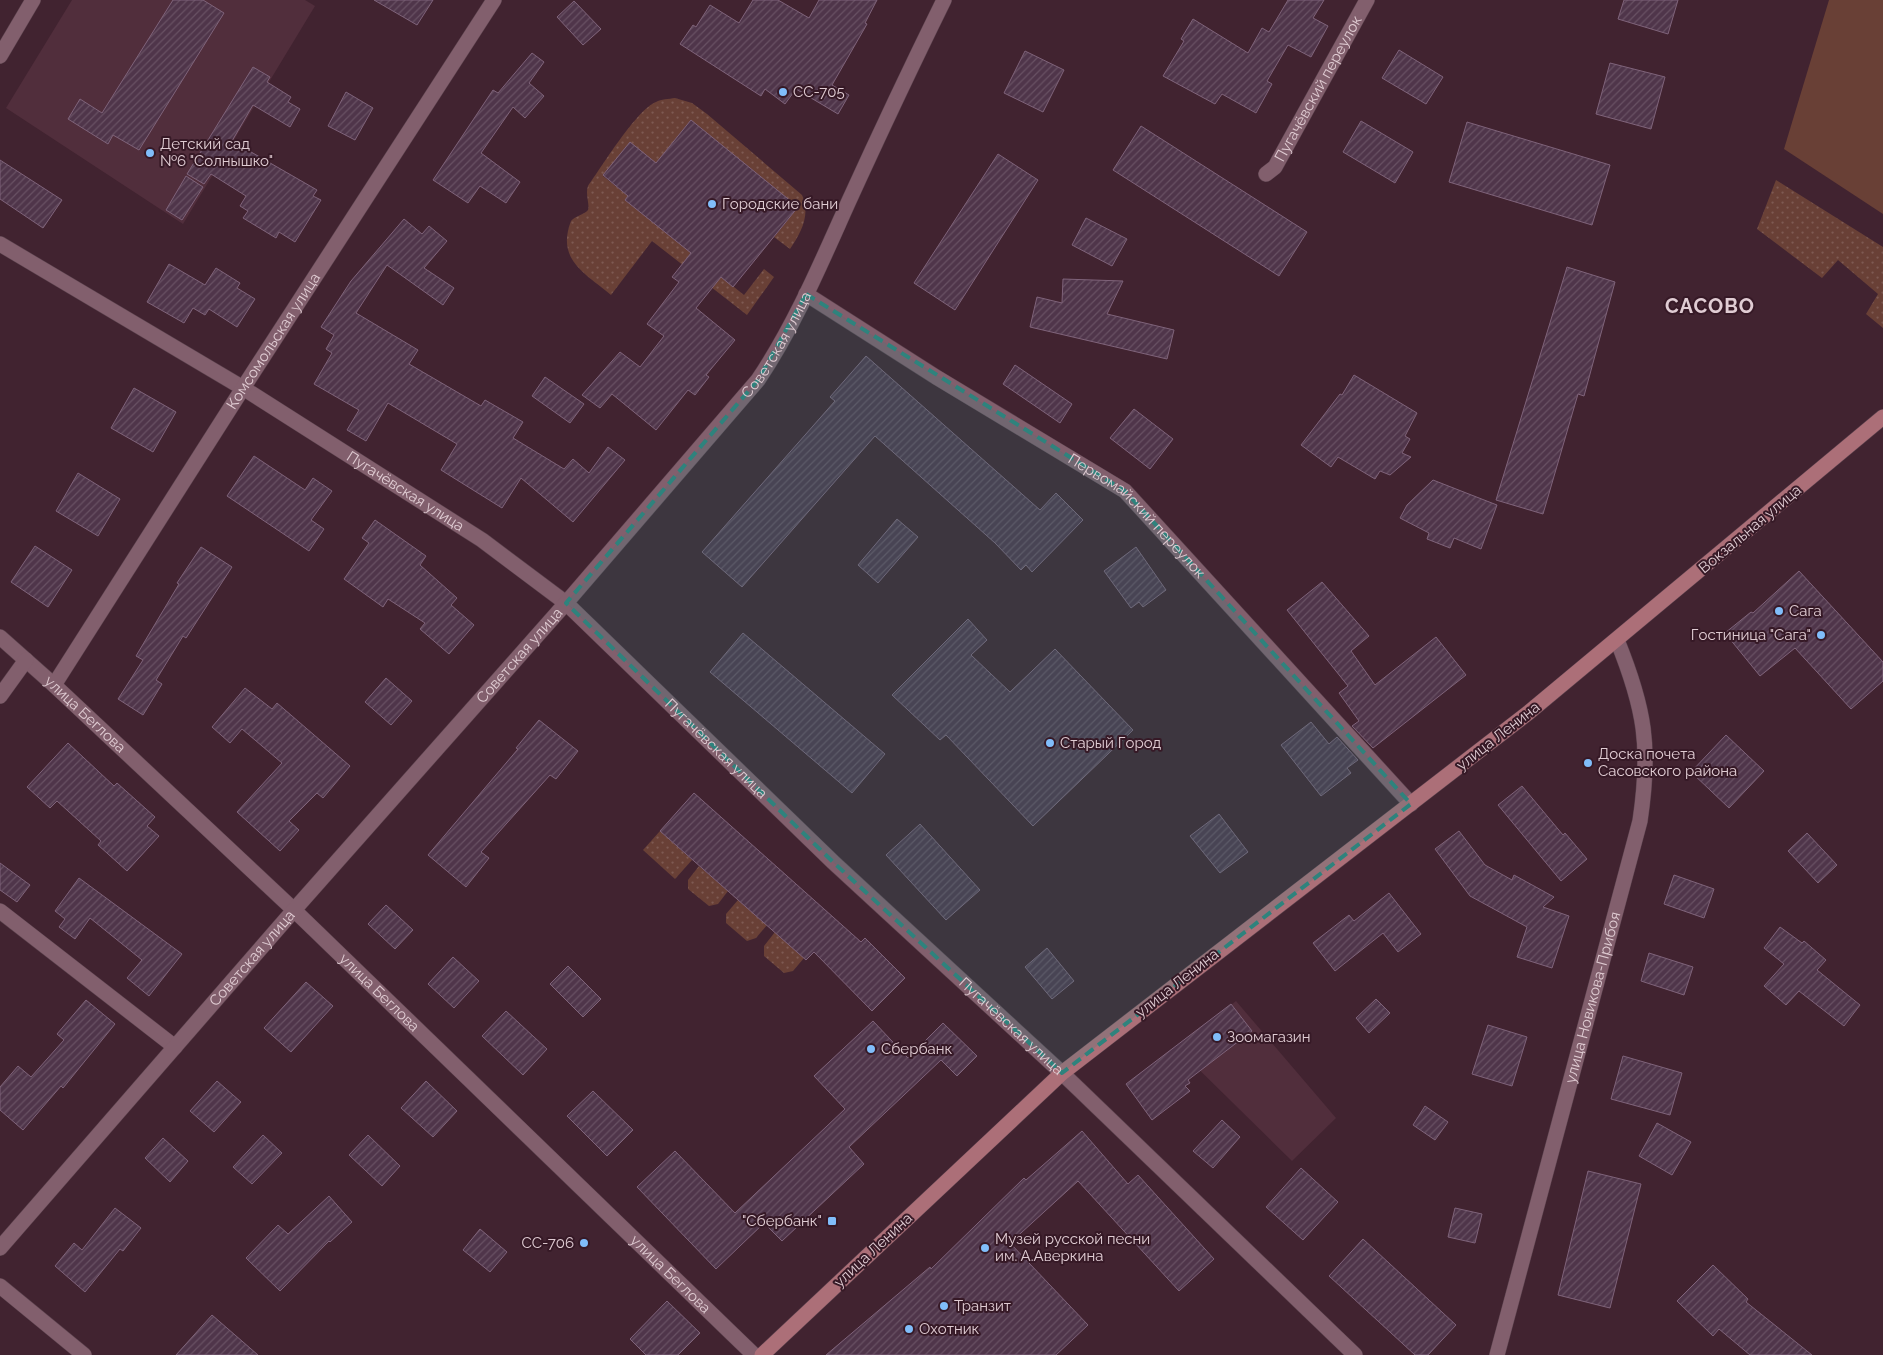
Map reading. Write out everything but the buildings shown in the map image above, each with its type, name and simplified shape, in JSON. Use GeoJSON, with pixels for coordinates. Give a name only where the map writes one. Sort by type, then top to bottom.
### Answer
{"type":"FeatureCollection","features":[{"type":"Feature","properties":{"kind":"main road","name":"Вокзальная улица"},"geometry":{"type":"LineString","coordinates":[[1617,640],[1883,417]]}},
{"type":"Feature","properties":{"kind":"main road","name":"улица Ленина"},"geometry":{"type":"LineString","coordinates":[[762,1355],[1062,1073],[1528,713],[1617,640]]}},
{"type":"Feature","properties":{"kind":"street"},"geometry":{"type":"LineString","coordinates":[[0,56],[33,0]]}},
{"type":"Feature","properties":{"kind":"street","name":"Комсомольская улица"},"geometry":{"type":"LineString","coordinates":[[54,685],[242,388],[494,0]]}},
{"type":"Feature","properties":{"kind":"street","name":"Советская улица"},"geometry":{"type":"LineString","coordinates":[[0,1248],[294,910],[566,603],[758,380],[777,352],[806,294],[897,95],[944,0]]}},
{"type":"Feature","properties":{"kind":"street","name":"Пугачёвский переулок"},"geometry":{"type":"LineString","coordinates":[[1266,174],[1275,167],[1367,0]]}},
{"type":"Feature","properties":{"kind":"street","name":"Пугачёвская улица"},"geometry":{"type":"LineString","coordinates":[[0,244],[242,388],[482,540],[566,603],[833,862],[1062,1073],[1355,1355]]}},
{"type":"Feature","properties":{"kind":"street","name":"Первомайский переулок"},"geometry":{"type":"LineString","coordinates":[[806,294],[936,377],[1124,491],[1411,804]]}},
{"type":"Feature","properties":{"kind":"street","name":"улица Беглова"},"geometry":{"type":"LineString","coordinates":[[0,637],[54,685],[294,910],[754,1355]]}},
{"type":"Feature","properties":{"kind":"street","name":"улица Новикова-Прибоя"},"geometry":{"type":"LineString","coordinates":[[1496,1355],[1640,821],[1645,786],[1646,744],[1642,712],[1634,681],[1617,640]]}},
{"type":"Feature","properties":{"kind":"street"},"geometry":{"type":"LineString","coordinates":[[0,696],[26,660]]}},
{"type":"Feature","properties":{"kind":"street"},"geometry":{"type":"LineString","coordinates":[[0,911],[175,1047]]}},
{"type":"Feature","properties":{"kind":"street"},"geometry":{"type":"LineString","coordinates":[[0,1286],[84,1355]]}},
{"type":"Feature","properties":{"kind":"highlighted area"},"geometry":{"type":"Polygon","coordinates":[[[806,294],[1125,491],[1411,804],[1062,1073],[833,862],[566,603],[758,380],[806,294]]]}},
{"type":"Feature","properties":{"kind":"shaded area","name":"Детский сад №6 \"Солнышко\""},"geometry":{"type":"Polygon","coordinates":[[[72,0],[305,0],[315,6],[183,224],[6,108],[72,0]]]}},
{"type":"Feature","properties":{"kind":"shaded area"},"geometry":{"type":"Polygon","coordinates":[[[1829,0],[1883,0],[1883,214],[1784,149],[1829,0]]]}},
{"type":"Feature","properties":{"kind":"shaded area"},"geometry":{"type":"Polygon","coordinates":[[[675,98],[692,103],[707,114],[802,195],[805,202],[804,223],[790,249],[774,237],[798,207],[691,121],[656,163],[603,176],[628,196],[625,200],[744,295],[764,269],[774,277],[747,315],[652,241],[611,295],[583,272],[570,256],[567,246],[567,234],[571,221],[588,210],[588,186],[639,116],[658,101],[675,98]]]}},
{"type":"Feature","properties":{"kind":"shaded area"},"geometry":{"type":"Polygon","coordinates":[[[1776,180],[1883,247],[1883,328],[1866,314],[1878,294],[1838,260],[1822,278],[1757,229],[1776,180]]]}},
{"type":"Feature","properties":{"kind":"shaded area"},"geometry":{"type":"Polygon","coordinates":[[[660,831],[692,860],[675,879],[643,850],[660,831]]]}},
{"type":"Feature","properties":{"kind":"shaded area"},"geometry":{"type":"Polygon","coordinates":[[[699,866],[728,891],[718,904],[709,906],[688,889],[688,880],[699,866]]]}},
{"type":"Feature","properties":{"kind":"shaded area"},"geometry":{"type":"Polygon","coordinates":[[[738,900],[767,925],[756,938],[747,941],[726,923],[726,914],[738,900]]]}},
{"type":"Feature","properties":{"kind":"shaded area"},"geometry":{"type":"Polygon","coordinates":[[[775,932],[804,958],[793,971],[784,973],[764,956],[764,946],[775,932]]]}},
{"type":"Feature","properties":{"kind":"shaded area"},"geometry":{"type":"Polygon","coordinates":[[[1236,1001],[1336,1118],[1292,1161],[1176,1047],[1236,1001]]]}},
{"type":"Feature","properties":{"kind":"place","name":"СС-705"},"geometry":{"type":"Point","coordinates":[783,92]}},
{"type":"Feature","properties":{"kind":"place","name":"Детский сад №6 \"Солнышко\""},"geometry":{"type":"Point","coordinates":[150,153]}},
{"type":"Feature","properties":{"kind":"place","name":"Городские бани"},"geometry":{"type":"Point","coordinates":[712,204]}},
{"type":"Feature","properties":{"kind":"place","name":"Сага"},"geometry":{"type":"Point","coordinates":[1779,611]}},
{"type":"Feature","properties":{"kind":"place","name":"Гостиница \"Сага\""},"geometry":{"type":"Point","coordinates":[1821,635]}},
{"type":"Feature","properties":{"kind":"place","name":"Старый Город"},"geometry":{"type":"Point","coordinates":[1050,743]}},
{"type":"Feature","properties":{"kind":"place","name":"Доска почета Сасовского района"},"geometry":{"type":"Point","coordinates":[1588,763]}},
{"type":"Feature","properties":{"kind":"place","name":"Зоомагазин"},"geometry":{"type":"Point","coordinates":[1217,1037]}},
{"type":"Feature","properties":{"kind":"place","name":"Сбербанк"},"geometry":{"type":"Point","coordinates":[871,1049]}},
{"type":"Feature","properties":{"kind":"place","name":"\"Сбербанк\""},"geometry":{"type":"Point","coordinates":[832,1221]}},
{"type":"Feature","properties":{"kind":"place","name":"СС-706"},"geometry":{"type":"Point","coordinates":[584,1243]}},
{"type":"Feature","properties":{"kind":"place","name":"Музей русской песни им. А.Аверкина"},"geometry":{"type":"Point","coordinates":[985,1248]}},
{"type":"Feature","properties":{"kind":"place","name":"Транзит"},"geometry":{"type":"Point","coordinates":[944,1306]}},
{"type":"Feature","properties":{"kind":"place","name":"Охотник"},"geometry":{"type":"Point","coordinates":[909,1329]}},
{"type":"Feature","properties":{"kind":"district","name":"САСОВО"},"geometry":{"type":"Point","coordinates":[1710,306]}}]}
